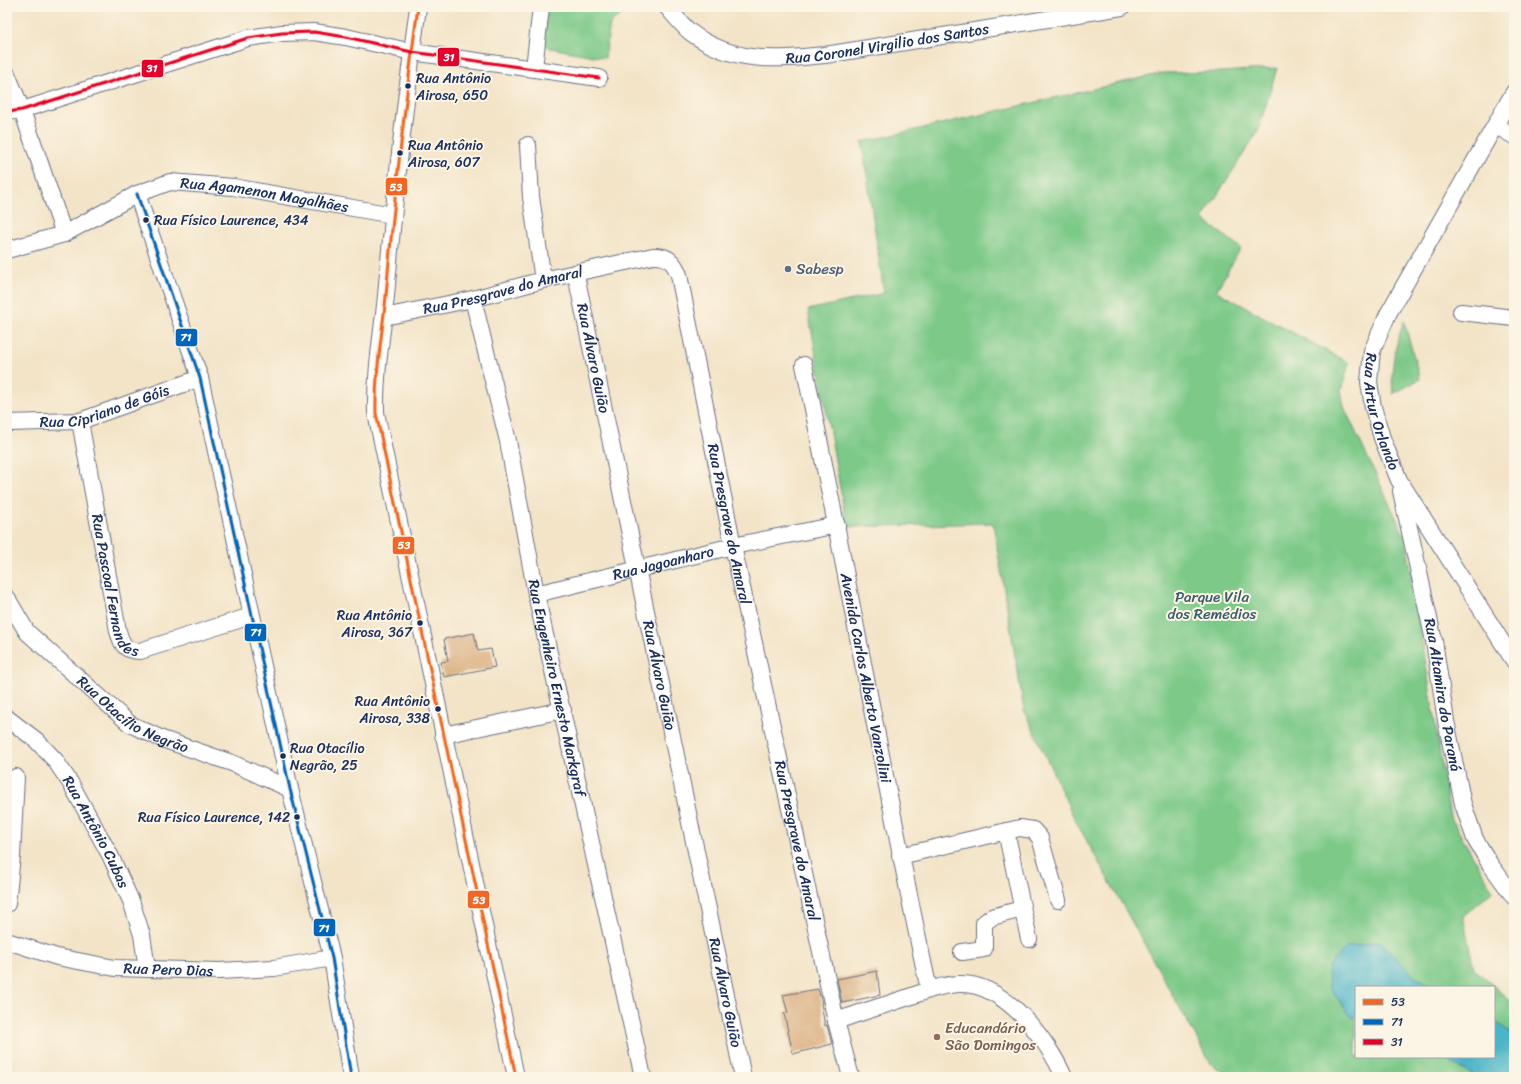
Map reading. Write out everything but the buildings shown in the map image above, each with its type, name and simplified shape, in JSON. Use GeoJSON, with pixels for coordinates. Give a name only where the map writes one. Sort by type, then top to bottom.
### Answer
{"type":"FeatureCollection","features":[{"type":"Feature","properties":{"kind":"street"},"geometry":{"type":"LineString","coordinates":[[418,7],[393,215],[384,317],[376,383],[376,413],[516,1077]]}},
{"type":"Feature","properties":{"kind":"street"},"geometry":{"type":"LineString","coordinates":[[534,68],[541,7]]}},
{"type":"Feature","properties":{"kind":"street","name":"Rua Coronel Virgilio dos Santos"},"geometry":{"type":"LineString","coordinates":[[667,7],[689,31],[716,48],[743,56],[780,60],[825,55],[1101,9],[1122,7]]}},
{"type":"Feature","properties":{"kind":"street"},"geometry":{"type":"LineString","coordinates":[[15,111],[248,38],[282,33],[314,32],[346,37],[412,52],[599,78]]}},
{"type":"Feature","properties":{"kind":"street"},"geometry":{"type":"LineString","coordinates":[[7,74],[15,111],[64,234]]}},
{"type":"Feature","properties":{"kind":"street","name":"Rua Artur Orlando"},"geometry":{"type":"LineString","coordinates":[[1514,92],[1388,314],[1372,351],[1369,382],[1373,407],[1382,438],[1399,480],[1514,661]]}},
{"type":"Feature","properties":{"kind":"street"},"geometry":{"type":"LineString","coordinates":[[1496,126],[1514,136]]}},
{"type":"Feature","properties":{"kind":"street"},"geometry":{"type":"LineString","coordinates":[[528,145],[532,198],[543,280]]}},
{"type":"Feature","properties":{"kind":"street","name":"Rua Agamenon Magalhães"},"geometry":{"type":"LineString","coordinates":[[7,250],[64,234],[137,194],[163,184],[176,182],[233,187],[393,215]]}},
{"type":"Feature","properties":{"kind":"street"},"geometry":{"type":"LineString","coordinates":[[137,194],[200,378],[290,789],[332,958],[351,1077]]}},
{"type":"Feature","properties":{"kind":"street","name":"Rua Presgrave do Amaral"},"geometry":{"type":"LineString","coordinates":[[384,317],[473,299],[543,280],[653,256],[665,256],[675,266],[680,283],[733,546],[836,1021],[851,1077]]}},
{"type":"Feature","properties":{"kind":"street","name":"Rua Álvaro Guião"},"geometry":{"type":"LineString","coordinates":[[576,274],[636,570],[743,1077]]}},
{"type":"Feature","properties":{"kind":"street","name":"Rua Engenheiro Ernesto Markgraf"},"geometry":{"type":"LineString","coordinates":[[473,299],[508,441],[536,594],[563,710],[643,1077]]}},
{"type":"Feature","properties":{"kind":"street"},"geometry":{"type":"LineString","coordinates":[[1461,312],[1514,318]]}},
{"type":"Feature","properties":{"kind":"street","name":"Avenida Carlos Alberto Vanzolini"},"geometry":{"type":"LineString","coordinates":[[804,365],[837,525],[900,856],[929,990]]}},
{"type":"Feature","properties":{"kind":"street","name":"Rua Cipriano de Góis"},"geometry":{"type":"LineString","coordinates":[[7,423],[80,421],[200,378]]}},
{"type":"Feature","properties":{"kind":"street","name":"Rua Pascoal Fernandes"},"geometry":{"type":"LineString","coordinates":[[80,421],[118,631],[121,643],[125,649],[132,651],[140,650],[251,616]]}},
{"type":"Feature","properties":{"kind":"street","name":"Rua Altamira do Paraná"},"geometry":{"type":"LineString","coordinates":[[1399,480],[1434,641],[1446,721],[1463,804],[1475,839],[1490,864],[1514,897]]}},
{"type":"Feature","properties":{"kind":"street","name":"Rua Jagoanharo"},"geometry":{"type":"LineString","coordinates":[[536,594],[733,546],[837,525]]}},
{"type":"Feature","properties":{"kind":"street","name":"Rua Otacílio Negrão"},"geometry":{"type":"LineString","coordinates":[[7,598],[27,632],[130,724],[162,738],[232,763],[290,789]]}},
{"type":"Feature","properties":{"kind":"street"},"geometry":{"type":"LineString","coordinates":[[443,735],[563,710]]}},
{"type":"Feature","properties":{"kind":"street","name":"Rua Antônio Cubas"},"geometry":{"type":"LineString","coordinates":[[7,718],[36,740],[55,760],[72,784],[110,855],[131,901],[142,936],[147,970]]}},
{"type":"Feature","properties":{"kind":"street"},"geometry":{"type":"LineString","coordinates":[[7,904],[12,856],[16,777]]}},
{"type":"Feature","properties":{"kind":"street"},"geometry":{"type":"LineString","coordinates":[[900,856],[1020,828],[1033,830],[1040,838],[1058,900]]}},
{"type":"Feature","properties":{"kind":"street"},"geometry":{"type":"LineString","coordinates":[[1006,831],[1029,939]]}},
{"type":"Feature","properties":{"kind":"street"},"geometry":{"type":"LineString","coordinates":[[962,952],[984,949],[984,923],[992,917],[1022,909]]}},
{"type":"Feature","properties":{"kind":"street","name":"Rua Pero Dias"},"geometry":{"type":"LineString","coordinates":[[7,941],[57,957],[89,964],[115,968],[147,970],[219,971],[274,968],[332,958]]}},
{"type":"Feature","properties":{"kind":"street"},"geometry":{"type":"LineString","coordinates":[[836,1021],[929,990],[960,984],[979,987],[996,994],[1026,1020],[1056,1058],[1064,1077]]}},
{"type":"Feature","properties":{"kind":"green space"},"geometry":{"type":"Polygon","coordinates":[[[548,7],[631,7],[610,24],[605,58],[550,48],[543,43],[548,7]]]}},
{"type":"Feature","properties":{"kind":"green space","name":"Parque Vila dos Remédios"},"geometry":{"type":"Polygon","coordinates":[[[1277,68],[1258,131],[1202,219],[1241,248],[1216,291],[1349,363],[1341,391],[1344,407],[1406,539],[1450,816],[1493,891],[1463,916],[1474,969],[1494,986],[1355,986],[1355,1058],[1495,1058],[1495,987],[1514,1003],[1514,1077],[1232,1077],[1211,1064],[1074,818],[1024,710],[993,523],[847,527],[808,310],[884,293],[862,142],[1163,73],[1221,72],[1277,68]]]}},
{"type":"Feature","properties":{"kind":"green space"},"geometry":{"type":"Polygon","coordinates":[[[1404,321],[1420,379],[1393,394],[1392,375],[1394,357],[1404,321]]]}},
{"type":"Feature","properties":{"kind":"water"},"geometry":{"type":"Polygon","coordinates":[[[1380,941],[1413,975],[1432,986],[1355,986],[1355,1019],[1351,1017],[1329,987],[1328,966],[1347,947],[1380,941]]]}},
{"type":"Feature","properties":{"kind":"water"},"geometry":{"type":"Polygon","coordinates":[[[1495,1022],[1514,1035],[1514,1077],[1477,1077],[1443,1058],[1495,1058],[1495,1022]]]}},
{"type":"Feature","properties":{"kind":"transit line","name":"53"},"geometry":{"type":"LineString","coordinates":[[418,7],[396,187],[378,369],[376,413],[516,1077]]}},
{"type":"Feature","properties":{"kind":"transit line","name":"31"},"geometry":{"type":"LineString","coordinates":[[7,112],[22,110],[248,38],[282,33],[314,32],[346,37],[412,52],[599,78]]}},
{"type":"Feature","properties":{"kind":"transit line","name":"71"},"geometry":{"type":"LineString","coordinates":[[137,194],[200,378],[290,789],[332,958],[351,1077]]}},
{"type":"Feature","properties":{"kind":"place","name":"Rua Antônio Airosa, 650"},"geometry":{"type":"Point","coordinates":[408,86]}},
{"type":"Feature","properties":{"kind":"place","name":"Rua Antônio Airosa, 607"},"geometry":{"type":"Point","coordinates":[400,153]}},
{"type":"Feature","properties":{"kind":"place","name":"Rua Físico Laurence, 434"},"geometry":{"type":"Point","coordinates":[146,220]}},
{"type":"Feature","properties":{"kind":"place","name":"Sabesp"},"geometry":{"type":"Point","coordinates":[788,269]}},
{"type":"Feature","properties":{"kind":"place","name":"Rua Antônio Airosa, 367"},"geometry":{"type":"Point","coordinates":[420,623]}},
{"type":"Feature","properties":{"kind":"place","name":"Rua Antônio Airosa, 338"},"geometry":{"type":"Point","coordinates":[438,709]}},
{"type":"Feature","properties":{"kind":"place","name":"Rua Otacílio Negrão, 25"},"geometry":{"type":"Point","coordinates":[283,756]}},
{"type":"Feature","properties":{"kind":"place","name":"Rua Físico Laurence, 142"},"geometry":{"type":"Point","coordinates":[297,817]}},
{"type":"Feature","properties":{"kind":"place","name":"Educandário São Domingos"},"geometry":{"type":"Point","coordinates":[937,1037]}}]}
